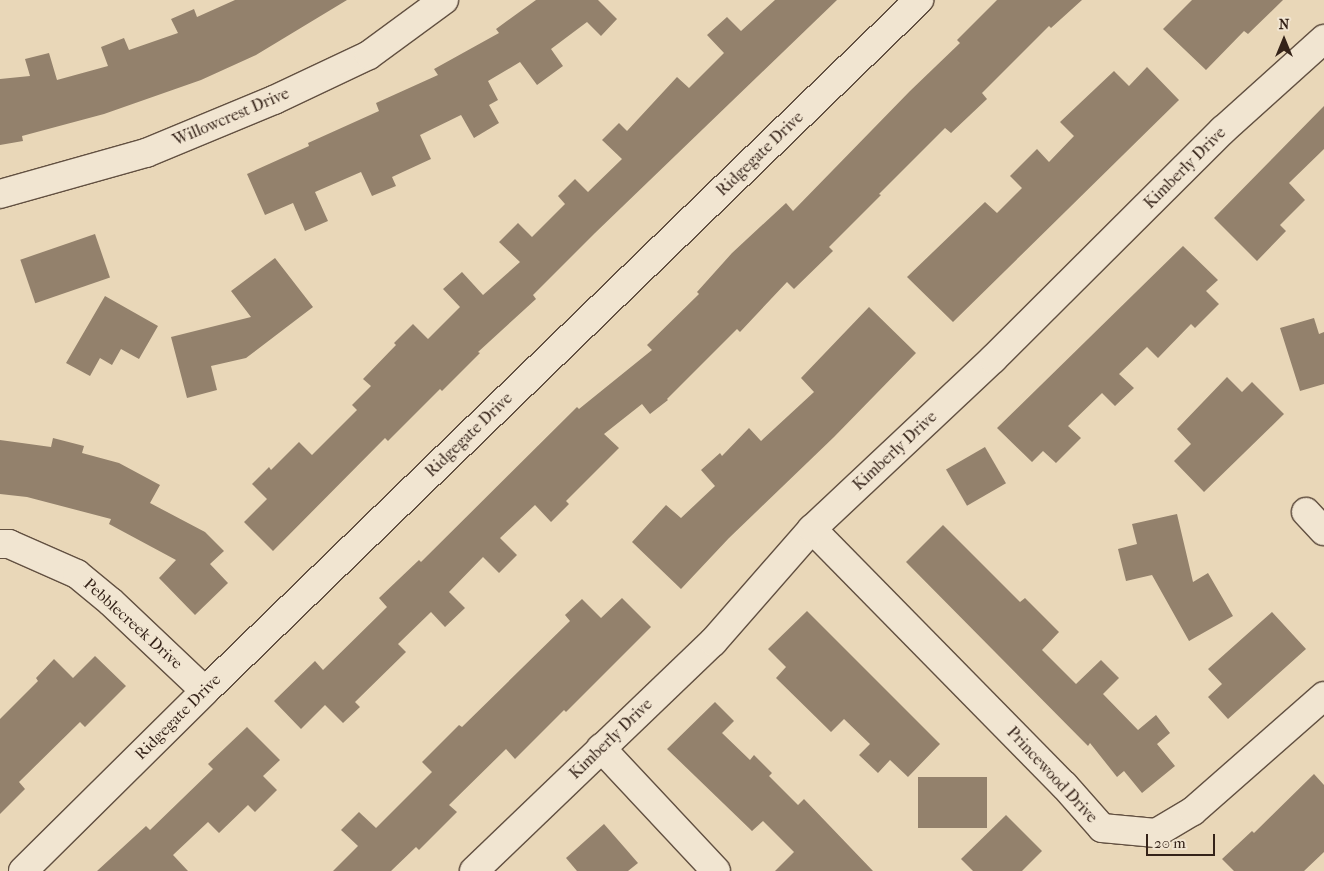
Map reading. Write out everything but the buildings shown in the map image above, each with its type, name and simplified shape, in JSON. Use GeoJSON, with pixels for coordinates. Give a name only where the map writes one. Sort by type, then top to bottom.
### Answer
{"type":"FeatureCollection","features":[{"type":"Feature","properties":{"kind":"street","name":"Willowcrest Drive"},"geometry":{"type":"LineString","coordinates":[[0,194],[146,153],[274,100],[368,55],[444,0]]}},
{"type":"Feature","properties":{"kind":"street","name":"Ridgegate Drive"},"geometry":{"type":"LineString","coordinates":[[23,871],[205,691],[917,1]]}},
{"type":"Feature","properties":{"kind":"street","name":"Kimberly Drive"},"geometry":{"type":"LineString","coordinates":[[474,871],[714,642],[812,529],[994,359],[1223,130],[1324,39]]}},
{"type":"Feature","properties":{"kind":"street","name":"Princewood Drive"},"geometry":{"type":"LineString","coordinates":[[812,529],[1064,786],[1102,828],[1156,833],[1193,811],[1324,696]]}},
{"type":"Feature","properties":{"kind":"street","name":"Pebblecreek Drive"},"geometry":{"type":"LineString","coordinates":[[0,544],[9,544],[77,574],[111,602],[205,691]]}},
{"type":"Feature","properties":{"kind":"street"},"geometry":{"type":"LineString","coordinates":[[601,748],[716,871]]}}]}
